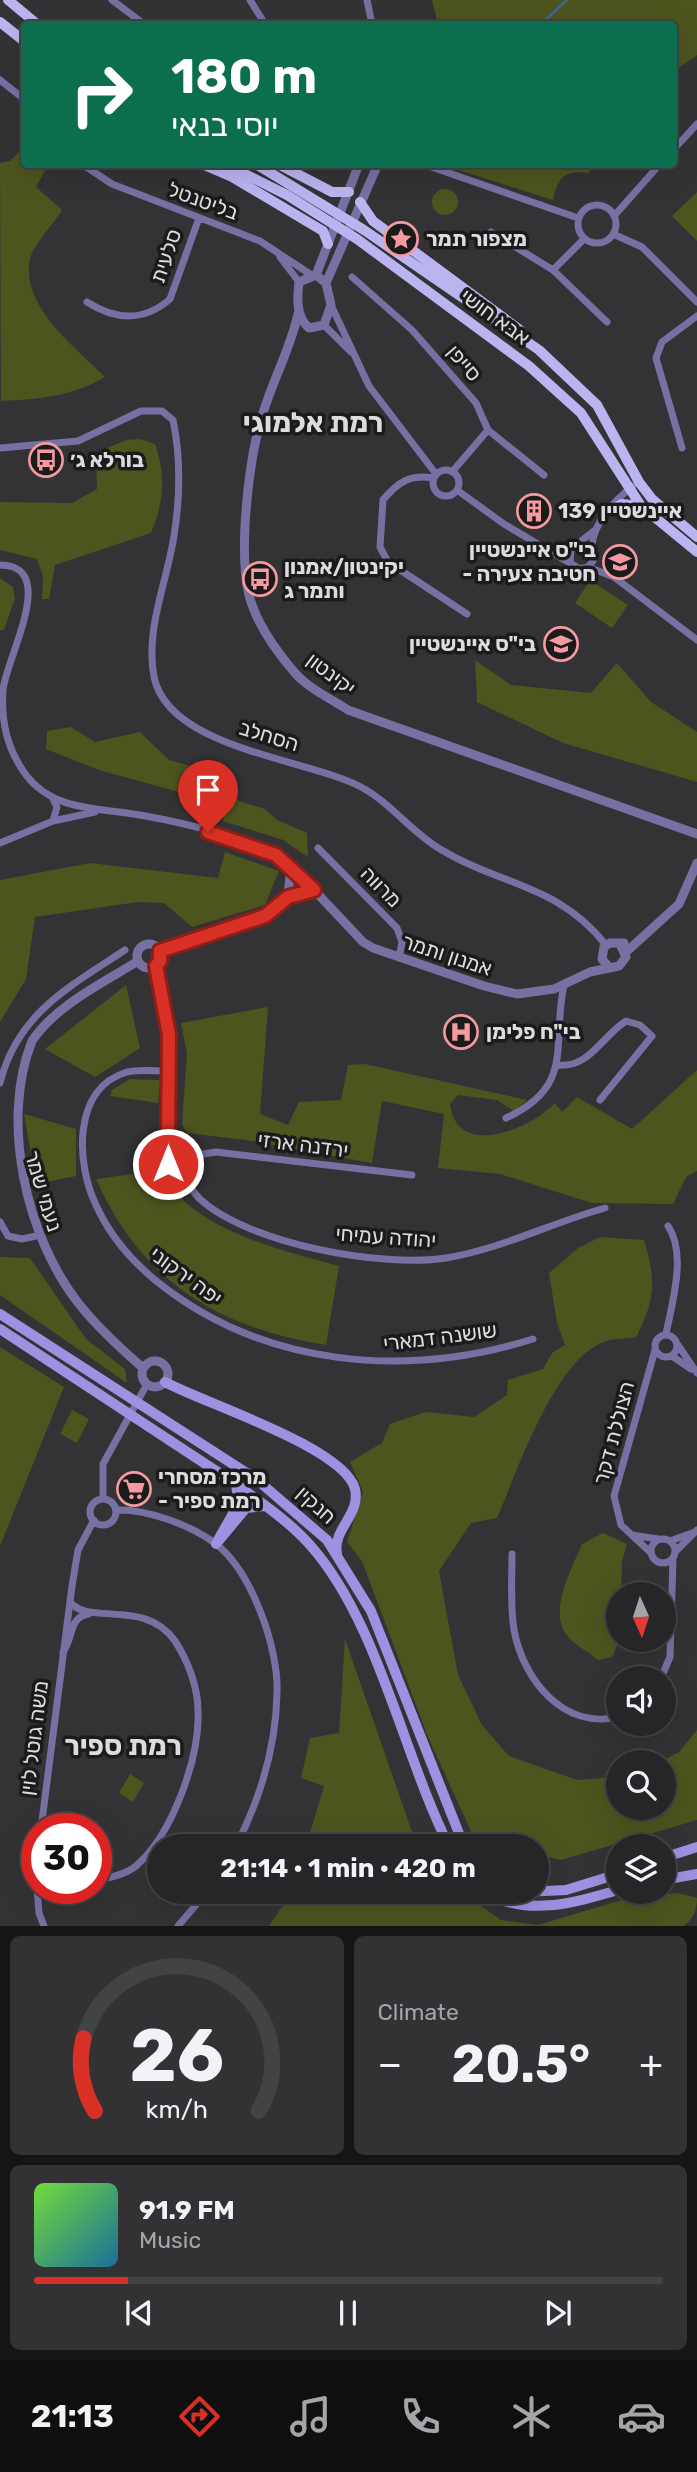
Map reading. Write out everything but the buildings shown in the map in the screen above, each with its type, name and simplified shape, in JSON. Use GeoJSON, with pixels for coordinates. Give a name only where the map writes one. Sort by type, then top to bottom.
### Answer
{"type":"FeatureCollection","features":[{"type":"Feature","properties":{"kind":"main road"},"geometry":{"type":"LineString","coordinates":[[8,0],[33,21]]}},
{"type":"Feature","properties":{"kind":"main road"},"geometry":{"type":"LineString","coordinates":[[0,22],[21,39]]}},
{"type":"Feature","properties":{"kind":"main road"},"geometry":{"type":"LineString","coordinates":[[211,168],[232,177],[323,230],[328,244]]}},
{"type":"Feature","properties":{"kind":"main road","name":"אבא חושי"},"geometry":{"type":"LineString","coordinates":[[233,168],[335,218]]}},
{"type":"Feature","properties":{"kind":"main road","name":"אבא חושי"},"geometry":{"type":"LineString","coordinates":[[262,168],[360,235],[539,350],[597,405],[639,482],[652,499],[697,537]]}},
{"type":"Feature","properties":{"kind":"main road"},"geometry":{"type":"LineString","coordinates":[[286,168],[332,192],[349,192]]}},
{"type":"Feature","properties":{"kind":"main road"},"geometry":{"type":"LineString","coordinates":[[360,202],[373,221],[497,311],[539,350]]}},
{"type":"Feature","properties":{"kind":"main road","name":"אבא חושי"},"geometry":{"type":"LineString","coordinates":[[360,235],[570,400],[641,506],[697,552]]}},
{"type":"Feature","properties":{"kind":"main road"},"geometry":{"type":"LineString","coordinates":[[611,509],[622,504],[641,506]]}},
{"type":"Feature","properties":{"kind":"main road","name":"חנקין"},"geometry":{"type":"LineString","coordinates":[[0,1314],[256,1479],[310,1523],[339,1558],[371,1611],[459,1834]]}},
{"type":"Feature","properties":{"kind":"main road","name":"חנקין"},"geometry":{"type":"LineString","coordinates":[[0,1329],[236,1484],[312,1547],[358,1621],[444,1834]]}},
{"type":"Feature","properties":{"kind":"main road"},"geometry":{"type":"LineString","coordinates":[[165,1382],[250,1418],[331,1461],[355,1490],[356,1504],[337,1540],[339,1558]]}},
{"type":"Feature","properties":{"kind":"main road"},"geometry":{"type":"LineString","coordinates":[[216,1545],[239,1503],[236,1484]]}},
{"type":"Feature","properties":{"kind":"main road"},"geometry":{"type":"LineString","coordinates":[[216,1545],[246,1508],[267,1507]]}},
{"type":"Feature","properties":{"kind":"main road"},"geometry":{"type":"LineString","coordinates":[[310,1523],[330,1530],[345,1524]]}},
{"type":"Feature","properties":{"kind":"main road"},"geometry":{"type":"LineString","coordinates":[[676,1854],[695,1848]]}},
{"type":"Feature","properties":{"kind":"main road"},"geometry":{"type":"LineString","coordinates":[[676,1878],[696,1875]]}},
{"type":"Feature","properties":{"kind":"main road"},"geometry":{"type":"LineString","coordinates":[[549,1890],[566,1889],[606,1877]]}},
{"type":"Feature","properties":{"kind":"main road"},"geometry":{"type":"LineString","coordinates":[[518,1904],[536,1907],[571,1903],[606,1894]]}},
{"type":"Feature","properties":{"kind":"street"},"geometry":{"type":"LineString","coordinates":[[113,0],[140,21]]}},
{"type":"Feature","properties":{"kind":"street"},"geometry":{"type":"LineString","coordinates":[[250,0],[263,21]]}},
{"type":"Feature","properties":{"kind":"street"},"geometry":{"type":"LineString","coordinates":[[367,0],[371,21]]}},
{"type":"Feature","properties":{"kind":"street"},"geometry":{"type":"LineString","coordinates":[[0,80],[21,97]]}},
{"type":"Feature","properties":{"kind":"street"},"geometry":{"type":"LineString","coordinates":[[677,146],[697,124]]}},
{"type":"Feature","properties":{"kind":"street","name":"בליטנטל"},"geometry":{"type":"LineString","coordinates":[[88,168],[112,184],[260,241],[314,276]]}},
{"type":"Feature","properties":{"kind":"street"},"geometry":{"type":"LineString","coordinates":[[299,282],[314,276],[358,168]]}},
{"type":"Feature","properties":{"kind":"street"},"geometry":{"type":"LineString","coordinates":[[376,168],[326,283],[331,305],[369,386],[435,476],[433,486],[438,494],[451,495],[457,490],[458,478],[452,471],[444,470],[435,476],[404,479],[383,500],[380,547],[388,562],[467,614]]}},
{"type":"Feature","properties":{"kind":"street"},"geometry":{"type":"LineString","coordinates":[[434,168],[578,218]]}},
{"type":"Feature","properties":{"kind":"street"},"geometry":{"type":"LineString","coordinates":[[584,239],[603,242],[613,234],[614,216],[656,168]]}},
{"type":"Feature","properties":{"kind":"street"},"geometry":{"type":"LineString","coordinates":[[584,239],[578,229],[578,218],[592,205],[605,206],[614,216]]}},
{"type":"Feature","properties":{"kind":"street","name":"סלעית"},"geometry":{"type":"LineString","coordinates":[[87,302],[114,316],[149,314],[161,307],[170,299],[199,218]]}},
{"type":"Feature","properties":{"kind":"street"},"geometry":{"type":"LineString","coordinates":[[491,232],[553,270],[607,322]]}},
{"type":"Feature","properties":{"kind":"street"},"geometry":{"type":"LineString","coordinates":[[613,234],[642,247],[697,302]]}},
{"type":"Feature","properties":{"kind":"street"},"geometry":{"type":"LineString","coordinates":[[553,270],[584,239]]}},
{"type":"Feature","properties":{"kind":"street","name":"בליטנטל"},"geometry":{"type":"LineString","coordinates":[[275,251],[299,282]]}},
{"type":"Feature","properties":{"kind":"street"},"geometry":{"type":"LineString","coordinates":[[314,276],[326,283]]}},
{"type":"Feature","properties":{"kind":"street","name":"סייפן"},"geometry":{"type":"LineString","coordinates":[[352,277],[412,330],[476,403],[488,430],[544,475]]}},
{"type":"Feature","properties":{"kind":"street","name":"יקינטון"},"geometry":{"type":"LineString","coordinates":[[299,282],[299,310],[292,342],[263,412],[254,452],[246,525],[249,596],[270,640],[297,675],[348,710],[697,834]]}},
{"type":"Feature","properties":{"kind":"street"},"geometry":{"type":"LineString","coordinates":[[324,325],[331,305]]}},
{"type":"Feature","properties":{"kind":"street"},"geometry":{"type":"LineString","coordinates":[[299,310],[309,328],[324,325]]}},
{"type":"Feature","properties":{"kind":"street"},"geometry":{"type":"LineString","coordinates":[[682,448],[656,358],[662,342],[697,316]]}},
{"type":"Feature","properties":{"kind":"street"},"geometry":{"type":"LineString","coordinates":[[324,325],[354,355]]}},
{"type":"Feature","properties":{"kind":"street","name":"יקינטון"},"geometry":{"type":"LineString","coordinates":[[292,342],[309,328]]}},
{"type":"Feature","properties":{"kind":"street","name":"הסחלב"},"geometry":{"type":"LineString","coordinates":[[0,448],[28,448],[78,440],[141,411],[162,411],[173,421],[179,477],[174,536],[157,611],[153,659],[159,690],[171,707],[206,733],[362,787],[394,809],[438,848],[560,902],[589,922],[607,945]]}},
{"type":"Feature","properties":{"kind":"street"},"geometry":{"type":"LineString","coordinates":[[452,471],[488,430]]}},
{"type":"Feature","properties":{"kind":"street"},"geometry":{"type":"LineString","coordinates":[[570,562],[574,547],[597,528],[628,490],[639,482]]}},
{"type":"Feature","properties":{"kind":"street"},"geometry":{"type":"LineString","coordinates":[[457,490],[504,524],[570,562],[575,568],[588,567],[614,577],[697,640]]}},
{"type":"Feature","properties":{"kind":"street"},"geometry":{"type":"LineString","coordinates":[[588,567],[594,557],[592,550],[597,528]]}},
{"type":"Feature","properties":{"kind":"street"},"geometry":{"type":"LineString","coordinates":[[544,547],[585,545],[592,550]]}},
{"type":"Feature","properties":{"kind":"street"},"geometry":{"type":"LineString","coordinates":[[0,565],[18,567],[23,571],[30,589],[28,604],[5,674],[4,733],[28,776],[57,807],[53,821]]}},
{"type":"Feature","properties":{"kind":"street"},"geometry":{"type":"LineString","coordinates":[[52,799],[208,832],[276,855],[314,890],[288,897],[265,916],[160,951]]}},
{"type":"Feature","properties":{"kind":"street"},"geometry":{"type":"LineString","coordinates":[[0,843],[53,821],[101,811]]}},
{"type":"Feature","properties":{"kind":"street","name":"יקינטון"},"geometry":{"type":"LineString","coordinates":[[673,825],[697,841]]}},
{"type":"Feature","properties":{"kind":"street","name":"מרווה"},"geometry":{"type":"LineString","coordinates":[[318,848],[397,928],[402,943],[399,958]]}},
{"type":"Feature","properties":{"kind":"street"},"geometry":{"type":"LineString","coordinates":[[288,897],[291,866]]}},
{"type":"Feature","properties":{"kind":"street"},"geometry":{"type":"LineString","coordinates":[[623,949],[607,945],[602,951],[605,963],[619,966],[623,949],[639,939],[679,904],[696,868]]}},
{"type":"Feature","properties":{"kind":"street","name":"אמנון ותמר"},"geometry":{"type":"LineString","coordinates":[[314,890],[363,942],[399,958],[501,991],[530,994],[564,985],[605,963]]}},
{"type":"Feature","properties":{"kind":"street"},"geometry":{"type":"LineString","coordinates":[[144,945],[155,945],[160,951],[160,961],[156,966],[148,968],[138,961],[139,950],[144,945]]}},
{"type":"Feature","properties":{"kind":"street"},"geometry":{"type":"LineString","coordinates":[[0,1083],[8,1055],[30,1021],[75,983],[125,950]]}},
{"type":"Feature","properties":{"kind":"street","name":"נעמי שמר"},"geometry":{"type":"LineString","coordinates":[[138,961],[58,1014],[43,1027],[32,1041],[16,1077],[10,1106],[12,1154],[36,1236],[96,1325],[143,1368]]}},
{"type":"Feature","properties":{"kind":"street"},"geometry":{"type":"LineString","coordinates":[[156,966],[169,1035],[168,1133],[173,1150]]}},
{"type":"Feature","properties":{"kind":"street"},"geometry":{"type":"LineString","coordinates":[[506,1118],[526,1109],[547,1091],[556,1065],[564,985]]}},
{"type":"Feature","properties":{"kind":"street"},"geometry":{"type":"LineString","coordinates":[[556,1065],[566,1066],[587,1059],[612,1030],[626,1021],[640,1025],[652,1036],[600,1100]]}},
{"type":"Feature","properties":{"kind":"street","name":"יפה ירקוני"},"geometry":{"type":"LineString","coordinates":[[169,1071],[129,1072],[104,1085],[94,1095],[83,1127],[88,1186],[107,1225],[136,1262],[171,1292],[228,1327]]}},
{"type":"Feature","properties":{"kind":"street"},"geometry":{"type":"LineString","coordinates":[[185,1149],[191,1156],[190,1167],[184,1172],[173,1170],[168,1164],[168,1156],[173,1150],[185,1149]]}},
{"type":"Feature","properties":{"kind":"street","name":"ירדנה ארזי"},"geometry":{"type":"LineString","coordinates":[[191,1156],[216,1152],[412,1175]]}},
{"type":"Feature","properties":{"kind":"street","name":"יהודה עמיחי"},"geometry":{"type":"LineString","coordinates":[[184,1172],[191,1189],[200,1199],[254,1229],[302,1246],[386,1259],[424,1260],[464,1255],[605,1208]]}},
{"type":"Feature","properties":{"kind":"street"},"geometry":{"type":"LineString","coordinates":[[0,1222],[8,1237],[22,1239],[36,1236]]}},
{"type":"Feature","properties":{"kind":"street"},"geometry":{"type":"LineString","coordinates":[[668,1226],[677,1243],[666,1335],[676,1341]]}},
{"type":"Feature","properties":{"kind":"street"},"geometry":{"type":"LineString","coordinates":[[671,1305],[676,1341],[697,1373]]}},
{"type":"Feature","properties":{"kind":"street","name":"שושנה דמארי"},"geometry":{"type":"LineString","coordinates":[[228,1327],[303,1352],[373,1362],[444,1359],[533,1339]]}},
{"type":"Feature","properties":{"kind":"street","name":"הצוללת דקר"},"geometry":{"type":"LineString","coordinates":[[651,1553],[617,1518],[614,1496],[656,1340],[666,1335]]}},
{"type":"Feature","properties":{"kind":"street"},"geometry":{"type":"LineString","coordinates":[[668,1356],[676,1341]]}},
{"type":"Feature","properties":{"kind":"street"},"geometry":{"type":"LineString","coordinates":[[655,1350],[697,1373]]}},
{"type":"Feature","properties":{"kind":"street","name":"הצוללת דקר"},"geometry":{"type":"LineString","coordinates":[[647,1375],[668,1356]]}},
{"type":"Feature","properties":{"kind":"street"},"geometry":{"type":"LineString","coordinates":[[103,1499],[103,1464],[145,1389],[143,1368],[149,1362],[162,1363],[167,1370],[165,1382],[145,1389]]}},
{"type":"Feature","properties":{"kind":"street"},"geometry":{"type":"LineString","coordinates":[[103,1499],[110,1501],[116,1510],[109,1523],[94,1520],[91,1507],[103,1499]]}},
{"type":"Feature","properties":{"kind":"street"},"geometry":{"type":"LineString","coordinates":[[116,1510],[140,1513],[167,1521],[216,1545],[241,1574],[261,1615],[276,1666],[276,1720],[265,1773],[252,1814],[242,1834]]}},
{"type":"Feature","properties":{"kind":"street","name":"משה גוטל לוין"},"geometry":{"type":"LineString","coordinates":[[43,1813],[69,1602],[79,1550],[94,1520]]}},
{"type":"Feature","properties":{"kind":"street"},"geometry":{"type":"LineString","coordinates":[[632,1535],[670,1541],[695,1531]]}},
{"type":"Feature","properties":{"kind":"street"},"geometry":{"type":"LineString","coordinates":[[663,1563],[674,1555],[695,1531]]}},
{"type":"Feature","properties":{"kind":"street"},"geometry":{"type":"LineString","coordinates":[[658,1539],[652,1545],[651,1553],[655,1560],[663,1563],[671,1581]]}},
{"type":"Feature","properties":{"kind":"street"},"geometry":{"type":"LineString","coordinates":[[666,1666],[670,1657],[674,1555],[670,1541]]}},
{"type":"Feature","properties":{"kind":"street"},"geometry":{"type":"LineString","coordinates":[[512,1554],[514,1628],[528,1672],[562,1708],[583,1717],[606,1719]]}},
{"type":"Feature","properties":{"kind":"street"},"geometry":{"type":"LineString","coordinates":[[69,1602],[79,1610],[145,1617],[167,1632],[188,1667],[198,1710],[198,1725],[184,1785],[169,1822],[135,1867],[112,1878]]}},
{"type":"Feature","properties":{"kind":"street","name":"משה גוטל לוין"},"geometry":{"type":"LineString","coordinates":[[63,1653],[71,1643],[74,1621],[78,1616],[96,1612]]}},
{"type":"Feature","properties":{"kind":"street"},"geometry":{"type":"LineString","coordinates":[[38,1904],[44,1926]]}},
{"type":"Feature","properties":{"kind":"street"},"geometry":{"type":"LineString","coordinates":[[178,1926],[197,1904]]}},
{"type":"Feature","properties":{"kind":"green space"},"geometry":{"type":"Polygon","coordinates":[[[432,0],[697,0],[697,55],[677,69],[677,21],[437,21],[432,0]]]}},
{"type":"Feature","properties":{"kind":"green space"},"geometry":{"type":"Polygon","coordinates":[[[21,150],[21,168],[46,168],[36,187],[62,210],[39,241],[30,259],[29,276],[33,293],[53,325],[105,377],[79,389],[54,396],[1,401],[0,163],[10,161],[21,150]]]}},
{"type":"Feature","properties":{"kind":"green space"},"geometry":{"type":"Polygon","coordinates":[[[452,168],[592,168],[588,173],[573,173],[563,177],[553,200],[452,168]]]}},
{"type":"Feature","properties":{"kind":"green space"},"geometry":{"type":"Polygon","coordinates":[[[445,189],[454,193],[458,202],[454,211],[445,215],[436,211],[432,202],[436,193],[445,189]]]}},
{"type":"Feature","properties":{"kind":"green space"},"geometry":{"type":"Polygon","coordinates":[[[697,192],[697,241],[672,216],[697,192]]]}},
{"type":"Feature","properties":{"kind":"green space"},"geometry":{"type":"Polygon","coordinates":[[[140,439],[155,444],[161,467],[161,499],[151,533],[55,565],[49,599],[42,599],[43,576],[37,559],[0,550],[0,502],[72,503],[97,489],[96,453],[126,440],[140,439]]]}},
{"type":"Feature","properties":{"kind":"green space"},"geometry":{"type":"Polygon","coordinates":[[[0,578],[13,587],[15,598],[4,630],[0,630],[0,578]]]}},
{"type":"Feature","properties":{"kind":"green space"},"geometry":{"type":"Polygon","coordinates":[[[590,580],[628,605],[612,628],[575,603],[590,580]]]}},
{"type":"Feature","properties":{"kind":"green space"},"geometry":{"type":"Polygon","coordinates":[[[475,660],[511,685],[591,693],[617,663],[651,702],[697,732],[697,782],[563,743],[477,702],[475,660]]]}},
{"type":"Feature","properties":{"kind":"green space"},"geometry":{"type":"Polygon","coordinates":[[[71,727],[95,742],[140,732],[169,760],[215,773],[239,801],[265,809],[277,820],[307,833],[308,857],[283,840],[223,821],[226,805],[99,770],[46,749],[47,731],[71,727]]]}},
{"type":"Feature","properties":{"kind":"green space"},"geometry":{"type":"Polygon","coordinates":[[[225,852],[279,871],[265,905],[192,927],[164,903],[138,902],[35,917],[26,979],[0,1022],[0,880],[90,863],[218,878],[225,852]]]}},
{"type":"Feature","properties":{"kind":"green space"},"geometry":{"type":"Polygon","coordinates":[[[126,985],[140,1048],[95,1077],[45,1049],[126,985]]]}},
{"type":"Feature","properties":{"kind":"green space"},"geometry":{"type":"Polygon","coordinates":[[[268,1007],[260,1114],[288,1125],[299,1102],[341,1100],[348,1065],[365,1064],[527,1100],[514,1111],[497,1100],[458,1095],[450,1104],[456,1121],[466,1131],[480,1135],[513,1130],[544,1113],[555,1103],[562,1112],[577,1097],[632,1129],[697,1070],[697,1171],[686,1177],[673,1204],[592,1203],[500,1174],[438,1168],[444,1114],[382,1101],[372,1163],[246,1140],[187,1133],[182,1125],[187,1053],[181,1023],[268,1007]]]}},
{"type":"Feature","properties":{"kind":"green space"},"geometry":{"type":"Polygon","coordinates":[[[130,1079],[160,1080],[158,1103],[110,1096],[112,1090],[130,1079]]]}},
{"type":"Feature","properties":{"kind":"green space"},"geometry":{"type":"Polygon","coordinates":[[[24,1114],[76,1129],[76,1176],[36,1184],[24,1114]]]}},
{"type":"Feature","properties":{"kind":"green space"},"geometry":{"type":"Polygon","coordinates":[[[162,1170],[174,1190],[192,1208],[214,1222],[265,1245],[339,1266],[326,1345],[251,1326],[218,1312],[187,1294],[160,1272],[136,1246],[114,1215],[96,1179],[162,1170]]]}},
{"type":"Feature","properties":{"kind":"green space"},"geometry":{"type":"Polygon","coordinates":[[[600,1237],[644,1240],[652,1278],[647,1311],[636,1337],[604,1342],[586,1353],[569,1370],[540,1419],[497,1518],[471,1523],[439,1571],[458,1675],[482,1725],[509,1756],[577,1780],[606,1778],[606,1820],[676,1820],[676,1754],[697,1730],[697,1820],[649,1834],[606,1834],[606,1847],[561,1860],[549,1858],[549,1834],[472,1834],[428,1737],[362,1561],[347,1542],[363,1492],[350,1462],[382,1443],[390,1424],[426,1412],[474,1417],[507,1395],[508,1380],[543,1369],[552,1353],[565,1345],[557,1323],[549,1273],[578,1248],[600,1237]]]}},
{"type":"Feature","properties":{"kind":"green space"},"geometry":{"type":"Polygon","coordinates":[[[0,1257],[30,1258],[86,1339],[125,1369],[127,1383],[0,1295],[0,1257]]]}},
{"type":"Feature","properties":{"kind":"green space"},"geometry":{"type":"Polygon","coordinates":[[[0,1347],[64,1387],[0,1546],[0,1347]]]}},
{"type":"Feature","properties":{"kind":"green space"},"geometry":{"type":"Polygon","coordinates":[[[72,1410],[89,1419],[77,1443],[60,1434],[72,1410]]]}},
{"type":"Feature","properties":{"kind":"green space"},"geometry":{"type":"Polygon","coordinates":[[[603,1533],[627,1544],[622,1561],[621,1582],[606,1582],[606,1652],[614,1652],[612,1657],[598,1660],[568,1637],[560,1616],[563,1590],[582,1544],[603,1533]]]}},
{"type":"Feature","properties":{"kind":"green space"},"geometry":{"type":"Polygon","coordinates":[[[345,1639],[414,1834],[310,1834],[324,1786],[301,1778],[310,1738],[339,1733],[345,1639]]]}},
{"type":"Feature","properties":{"kind":"green space"},"geometry":{"type":"Polygon","coordinates":[[[130,1774],[144,1783],[133,1802],[119,1793],[130,1774]]]}},
{"type":"Feature","properties":{"kind":"green space"},"geometry":{"type":"Polygon","coordinates":[[[678,1893],[697,1898],[694,1914],[683,1926],[269,1926],[284,1904],[478,1904],[501,1920],[538,1925],[608,1904],[676,1904],[678,1893]]]}},
{"type":"Feature","properties":{"kind":"waterway"},"geometry":{"type":"LineString","coordinates":[[544,21],[567,0]]}},
{"type":"Feature","properties":{"kind":"place","name":"מצפור תמר"},"geometry":{"type":"Point","coordinates":[401,239]}},
{"type":"Feature","properties":{"kind":"place","name":"בורלא ג׳"},"geometry":{"type":"Point","coordinates":[46,460]}},
{"type":"Feature","properties":{"kind":"place","name":"איינשטיין 139"},"geometry":{"type":"Point","coordinates":[534,511]}},
{"type":"Feature","properties":{"kind":"place","name":"בי\"ס איינשטיין - חטיבה צעירה"},"geometry":{"type":"Point","coordinates":[620,562]}},
{"type":"Feature","properties":{"kind":"place","name":"יקינטון/אמנון ותמר ג"},"geometry":{"type":"Point","coordinates":[260,579]}},
{"type":"Feature","properties":{"kind":"place","name":"בי\"ס איינשטיין"},"geometry":{"type":"Point","coordinates":[561,644]}},
{"type":"Feature","properties":{"kind":"place","name":"בי\"ח פלימן"},"geometry":{"type":"Point","coordinates":[461,1032]}},
{"type":"Feature","properties":{"kind":"place","name":"מרכז מסחרי - רמת ספיר"},"geometry":{"type":"Point","coordinates":[134,1489]}},
{"type":"Feature","properties":{"kind":"district","name":"רמת אלמוגי"},"geometry":{"type":"Point","coordinates":[313,422]}},
{"type":"Feature","properties":{"kind":"district","name":"רמת ספיר"},"geometry":{"type":"Point","coordinates":[123,1745]}},
{"type":"Feature","properties":{"kind":"route"},"geometry":{"type":"LineString","coordinates":[[168,1164],[168,1156],[173,1150],[168,1133],[170,1052],[156,966],[161,958],[160,951],[265,916],[288,897],[314,890],[296,870],[276,855],[208,832]]}}]}
